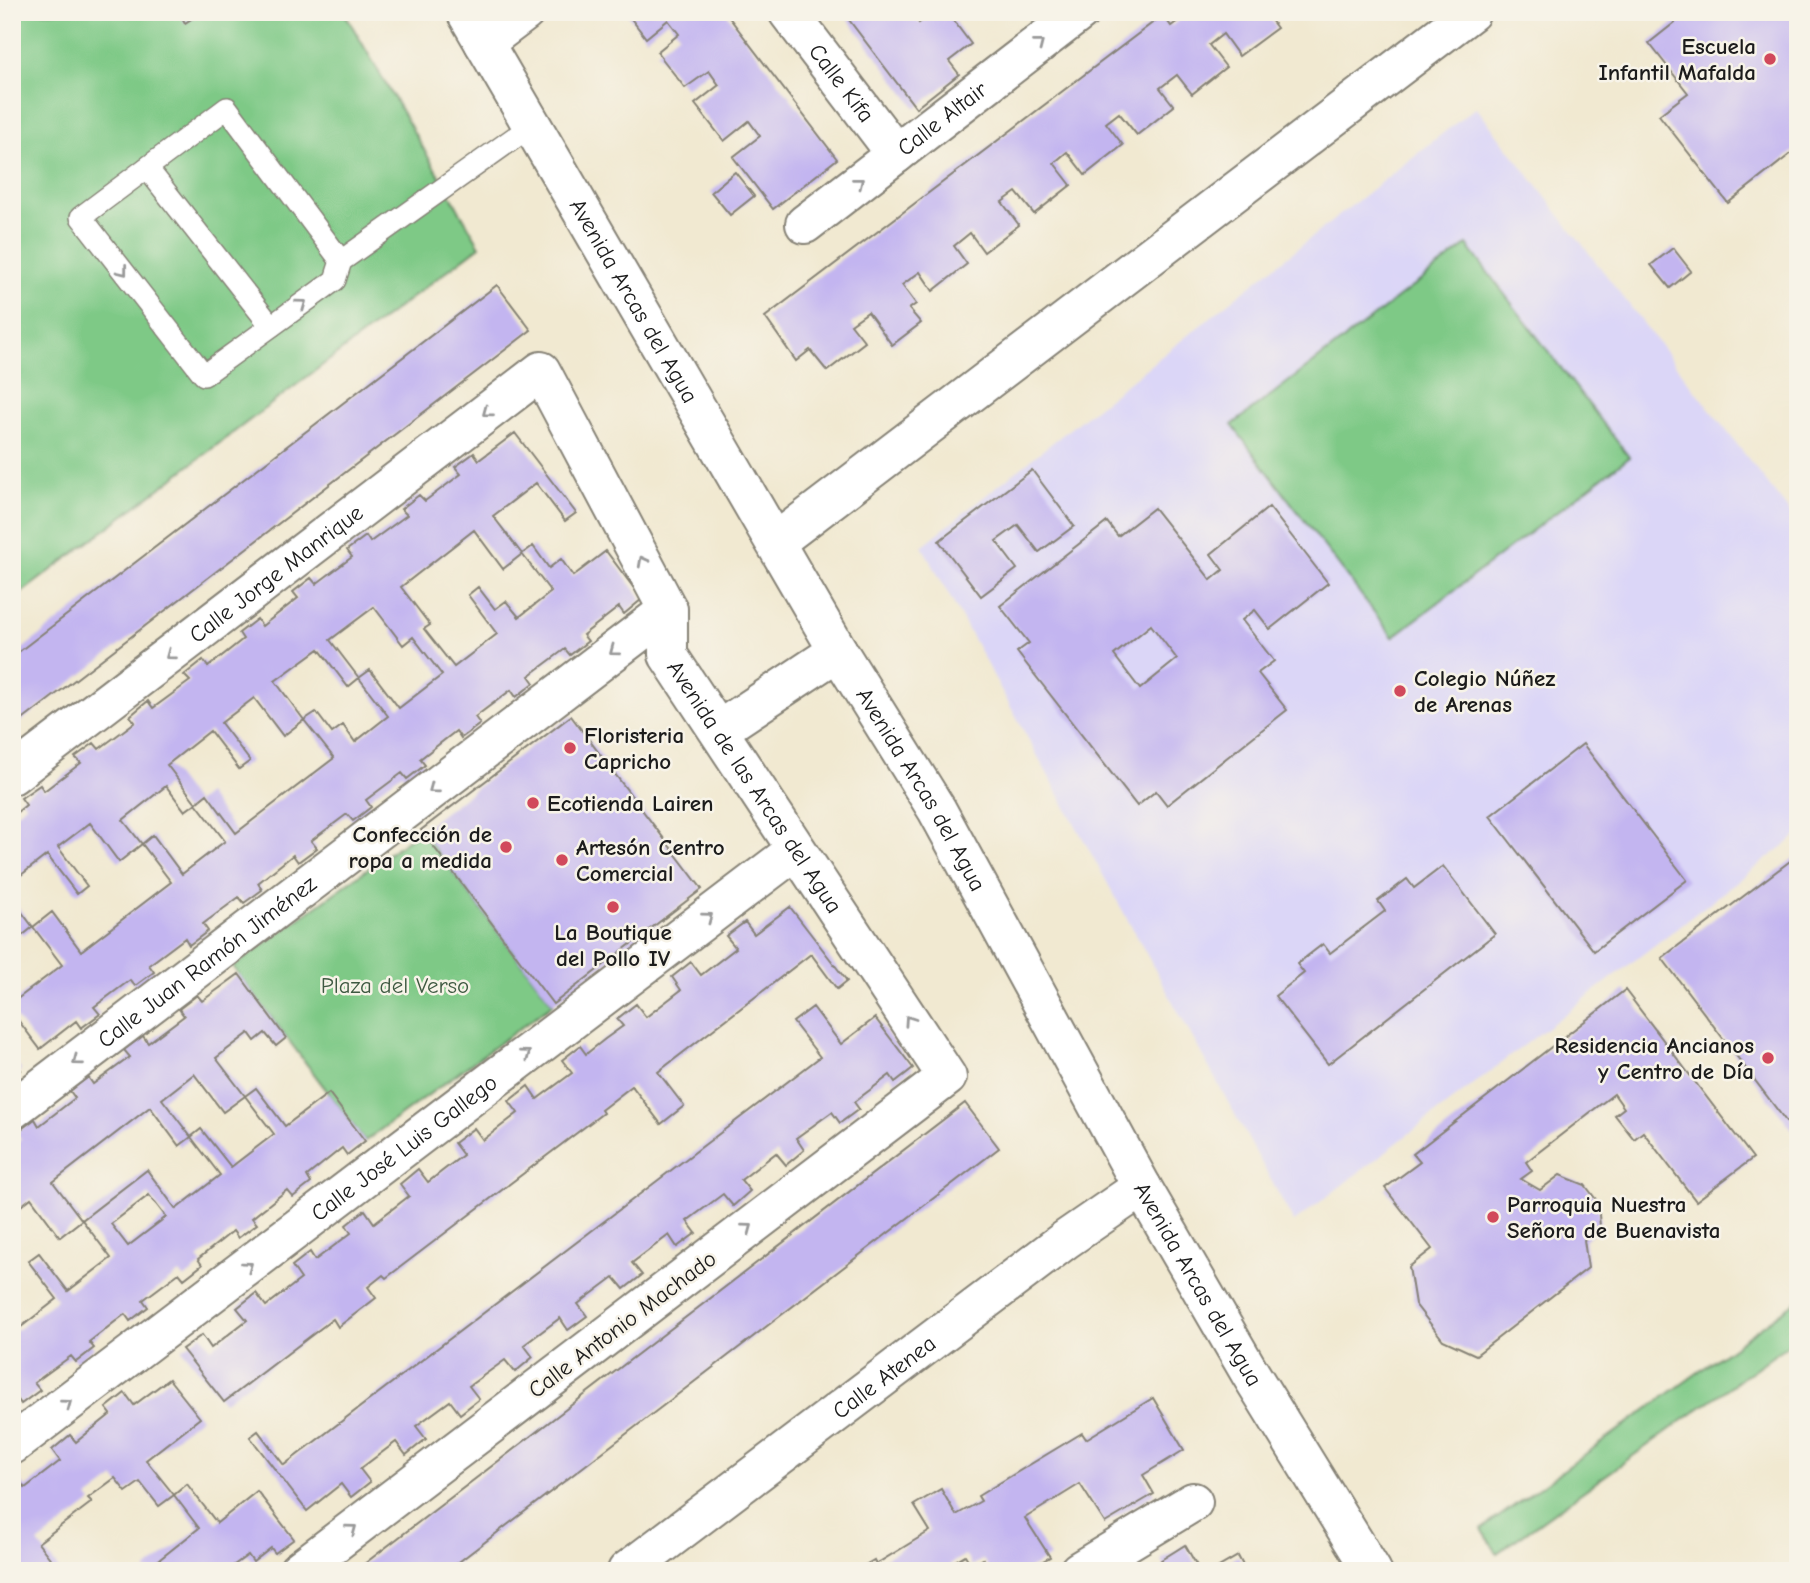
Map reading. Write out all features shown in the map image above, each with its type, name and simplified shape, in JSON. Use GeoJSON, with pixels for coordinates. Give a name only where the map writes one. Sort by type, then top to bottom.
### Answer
{"type":"FeatureCollection","features":[{"type":"Feature","properties":{"kind":"street"},"geometry":{"type":"LineString","coordinates":[[475,28],[526,12]]}},
{"type":"Feature","properties":{"kind":"street","name":"Calle Kifa"},"geometry":{"type":"LineString","coordinates":[[788,12],[896,154]]}},
{"type":"Feature","properties":{"kind":"street","name":"Calle Altair"},"geometry":{"type":"LineString","coordinates":[[805,224],[1080,12]]}},
{"type":"Feature","properties":{"kind":"street"},"geometry":{"type":"LineString","coordinates":[[777,541],[1471,12]]}},
{"type":"Feature","properties":{"kind":"street","name":"Avenida Arcas del Agua"},"geometry":{"type":"LineString","coordinates":[[475,28],[777,541],[838,650],[950,833],[1142,1187],[1250,1373],[1372,1571]]}},
{"type":"Feature","properties":{"kind":"street","name":"Avenida de las Arcas del Agua"},"geometry":{"type":"LineString","coordinates":[[541,371],[668,610],[668,655],[947,1077]]}},
{"type":"Feature","properties":{"kind":"street","name":"Calle Jorge Manrique"},"geometry":{"type":"LineString","coordinates":[[12,775],[541,371]]}},
{"type":"Feature","properties":{"kind":"street","name":"Calle Juan Ramón Jiménez"},"geometry":{"type":"LineString","coordinates":[[12,1110],[668,610]]}},
{"type":"Feature","properties":{"kind":"street"},"geometry":{"type":"LineString","coordinates":[[719,730],[838,650]]}},
{"type":"Feature","properties":{"kind":"street","name":"Calle José Luis Gallego"},"geometry":{"type":"LineString","coordinates":[[12,1445],[796,850]]}},
{"type":"Feature","properties":{"kind":"street","name":"Calle Antonio Machado"},"geometry":{"type":"LineString","coordinates":[[298,1571],[947,1077]]}},
{"type":"Feature","properties":{"kind":"street","name":"Calle Atenea"},"geometry":{"type":"LineString","coordinates":[[627,1571],[1065,1240],[1142,1187]]}},
{"type":"Feature","properties":{"kind":"street"},"geometry":{"type":"LineString","coordinates":[[1079,1571],[1193,1502]]}},
{"type":"Feature","properties":{"kind":"lane"},"geometry":{"type":"LineString","coordinates":[[341,261],[226,108],[81,217],[204,375],[335,280],[341,261],[531,126]]}},
{"type":"Feature","properties":{"kind":"lane"},"geometry":{"type":"LineString","coordinates":[[147,168],[271,326]]}},
{"type":"Feature","properties":{"kind":"shaded area","name":"Colegio Núñez de Arenas"},"geometry":{"type":"Polygon","coordinates":[[[1476,107],[1798,523],[1798,835],[1294,1222],[922,546],[1476,107]]]}},
{"type":"Feature","properties":{"kind":"green space"},"geometry":{"type":"Polygon","coordinates":[[[12,12],[344,12],[480,246],[12,600],[12,12]]]}},
{"type":"Feature","properties":{"kind":"green space"},"geometry":{"type":"Polygon","coordinates":[[[1467,245],[1629,457],[1393,637],[1232,425],[1467,245]]]}},
{"type":"Feature","properties":{"kind":"green space","name":"Plaza del Verso"},"geometry":{"type":"Polygon","coordinates":[[[421,830],[553,1004],[365,1141],[233,967],[421,830]]]}},
{"type":"Feature","properties":{"kind":"green space"},"geometry":{"type":"Polygon","coordinates":[[[1798,1300],[1798,1338],[1497,1553],[1482,1529],[1798,1300]]]}},
{"type":"Feature","properties":{"kind":"building"},"geometry":{"type":"Polygon","coordinates":[[[179,12],[202,12],[185,23],[179,12]]]}},
{"type":"Feature","properties":{"kind":"building"},"geometry":{"type":"Polygon","coordinates":[[[626,12],[725,12],[837,159],[773,209],[733,157],[760,136],[749,121],[724,141],[695,104],[719,85],[709,71],[685,88],[657,52],[679,34],[668,20],[646,38],[626,12]]]}},
{"type":"Feature","properties":{"kind":"building"},"geometry":{"type":"Polygon","coordinates":[[[843,12],[911,12],[919,23],[933,12],[947,12],[971,44],[949,61],[959,74],[916,108],[843,12]]]}},
{"type":"Feature","properties":{"kind":"building"},"geometry":{"type":"Polygon","coordinates":[[[1184,12],[1265,12],[1277,28],[1239,56],[1223,34],[1209,45],[1226,67],[1192,94],[1177,75],[1160,88],[1174,106],[1137,135],[1119,113],[1106,123],[1123,145],[1085,175],[1067,152],[1054,163],[1071,185],[1034,214],[1016,192],[1002,202],[1019,225],[984,252],[970,233],[954,246],[967,264],[933,291],[920,272],[902,285],[916,304],[909,309],[921,323],[892,345],[868,312],[851,324],[865,342],[827,371],[810,350],[796,361],[765,317],[1163,15],[1171,26],[1186,15],[1184,12]]]}},
{"type":"Feature","properties":{"kind":"building"},"geometry":{"type":"Polygon","coordinates":[[[1688,12],[1798,12],[1798,148],[1728,203],[1659,115],[1688,93],[1649,43],[1688,12]]]}},
{"type":"Feature","properties":{"kind":"building"},"geometry":{"type":"Polygon","coordinates":[[[735,172],[754,196],[730,215],[711,192],[735,172]]]}},
{"type":"Feature","properties":{"kind":"building"},"geometry":{"type":"Polygon","coordinates":[[[1673,248],[1691,271],[1670,288],[1651,265],[1673,248]]]}},
{"type":"Feature","properties":{"kind":"building"},"geometry":{"type":"Polygon","coordinates":[[[497,285],[531,330],[12,728],[12,657],[497,285]]]}},
{"type":"Feature","properties":{"kind":"building"},"geometry":{"type":"Polygon","coordinates":[[[515,433],[576,513],[565,521],[536,483],[493,516],[522,554],[533,546],[549,568],[561,559],[573,576],[606,551],[642,599],[624,614],[619,607],[583,635],[588,641],[570,655],[565,649],[529,676],[534,683],[516,697],[511,690],[475,717],[480,724],[461,738],[456,731],[420,759],[425,765],[407,779],[402,773],[366,800],[371,807],[353,821],[347,814],[311,841],[317,848],[298,862],[293,855],[258,883],[262,890],[244,903],[239,897],[203,924],[208,931],[189,945],[185,938],[149,965],[154,972],[135,986],[130,980],[94,1007],[100,1014],[81,1028],[76,1021],[40,1049],[12,1012],[12,1003],[62,965],[33,927],[52,912],[81,951],[171,882],[142,844],[119,862],[90,823],[58,847],[87,886],[77,894],[47,855],[12,882],[12,816],[26,805],[21,798],[40,785],[44,791],[81,763],[75,757],[94,743],[99,749],[135,722],[130,716],[148,701],[153,708],[190,681],[184,675],[203,660],[208,667],[243,639],[239,633],[257,619],[262,626],[298,598],[293,592],[311,578],[316,584],[352,557],[347,550],[366,536],[370,542],[407,515],[401,509],[419,495],[425,501],[461,474],[455,467],[474,453],[479,460],[515,433]],[[474,530],[401,587],[430,625],[424,629],[454,667],[497,634],[468,595],[478,587],[495,609],[506,601],[519,617],[551,592],[522,554],[503,569],[474,530]],[[374,607],[330,640],[359,678],[370,670],[399,708],[442,675],[413,637],[403,645],[374,607]],[[319,649],[275,681],[304,720],[316,712],[332,733],[343,725],[355,742],[388,716],[359,678],[348,687],[319,649]],[[254,698],[221,723],[250,761],[239,769],[210,731],[167,765],[196,803],[207,794],[236,833],[334,758],[304,720],[283,736],[254,698]],[[166,786],[123,820],[142,844],[153,835],[182,874],[225,841],[196,803],[185,811],[166,786]]]}},
{"type":"Feature","properties":{"kind":"building"},"geometry":{"type":"Polygon","coordinates":[[[1032,470],[1074,526],[1039,552],[1018,525],[996,541],[1017,569],[981,596],[939,541],[1032,470]]]}},
{"type":"Feature","properties":{"kind":"building"},"geometry":{"type":"Polygon","coordinates":[[[1269,507],[1328,583],[1270,629],[1255,610],[1242,620],[1274,661],[1258,673],[1287,710],[1167,805],[1156,791],[1137,806],[1017,652],[1029,643],[1000,606],[1107,522],[1118,536],[1154,508],[1211,580],[1223,570],[1211,554],[1269,507]],[[1151,625],[1114,655],[1140,689],[1177,659],[1151,625]]]}},
{"type":"Feature","properties":{"kind":"building","name":"Artesón Centro Comercial"},"geometry":{"type":"Polygon","coordinates":[[[571,716],[702,889],[553,1004],[421,830],[571,716]]]}},
{"type":"Feature","properties":{"kind":"building"},"geometry":{"type":"Polygon","coordinates":[[[1583,744],[1687,880],[1594,951],[1490,816],[1583,744]]]}},
{"type":"Feature","properties":{"kind":"building","name":"Residencia Ancianos y Centro de Día"},"geometry":{"type":"Polygon","coordinates":[[[1798,855],[1796,977],[1798,1137],[1662,958],[1798,855]]]}},
{"type":"Feature","properties":{"kind":"building"},"geometry":{"type":"Polygon","coordinates":[[[1443,866],[1495,934],[1328,1064],[1275,996],[1304,973],[1297,964],[1323,944],[1330,953],[1385,911],[1378,901],[1407,879],[1414,888],[1443,866]]]}},
{"type":"Feature","properties":{"kind":"building"},"geometry":{"type":"Polygon","coordinates":[[[12,899],[33,927],[23,935],[12,921],[12,899]]]}},
{"type":"Feature","properties":{"kind":"building"},"geometry":{"type":"Polygon","coordinates":[[[790,907],[847,981],[837,989],[811,954],[658,1072],[684,1106],[661,1124],[632,1086],[601,1110],[603,1113],[386,1278],[383,1275],[368,1287],[376,1298],[338,1327],[333,1319],[224,1402],[182,1349],[202,1335],[211,1348],[247,1320],[237,1308],[256,1293],[266,1306],[301,1279],[292,1266],[310,1252],[315,1260],[351,1233],[346,1225],[365,1210],[374,1223],[409,1196],[400,1184],[418,1169],[428,1182],[463,1155],[454,1143],[474,1128],[483,1140],[518,1113],[509,1101],[528,1086],[537,1099],[572,1073],[562,1060],[580,1046],[586,1054],[623,1026],[617,1019],[636,1004],[646,1017],[681,990],[672,977],[691,962],[701,975],[736,948],[726,936],[745,922],[754,934],[790,907]]]}},
{"type":"Feature","properties":{"kind":"building"},"geometry":{"type":"Polygon","coordinates":[[[239,974],[286,1038],[276,1046],[265,1033],[255,1041],[249,1033],[216,1058],[245,1096],[223,1112],[194,1074],[162,1099],[191,1137],[179,1146],[150,1107],[53,1182],[82,1220],[60,1237],[31,1198],[12,1213],[12,1146],[21,1140],[16,1133],[35,1119],[39,1126],[75,1098],[70,1091],[88,1077],[93,1084],[130,1057],[124,1050],[143,1036],[148,1043],[184,1016],[179,1009],[197,995],[202,1001],[239,974]]]}},
{"type":"Feature","properties":{"kind":"building"},"geometry":{"type":"Polygon","coordinates":[[[1625,990],[1753,1158],[1696,1201],[1643,1132],[1634,1139],[1615,1115],[1624,1108],[1614,1094],[1526,1162],[1532,1171],[1521,1179],[1540,1190],[1560,1175],[1585,1185],[1598,1202],[1600,1227],[1584,1240],[1588,1268],[1476,1355],[1443,1340],[1415,1304],[1409,1267],[1432,1249],[1385,1188],[1420,1162],[1413,1154],[1625,990]]]}},
{"type":"Feature","properties":{"kind":"building"},"geometry":{"type":"Polygon","coordinates":[[[813,1007],[841,1044],[875,1018],[913,1068],[895,1082],[890,1075],[854,1102],[859,1109],[840,1123],[832,1112],[796,1138],[804,1150],[786,1165],[776,1153],[741,1180],[750,1191],[733,1206],[723,1194],[687,1221],[696,1233],[677,1247],[669,1235],[632,1263],[642,1275],[624,1289],[614,1277],[578,1304],[587,1316],[568,1330],[560,1318],[524,1345],[533,1357],[515,1372],[505,1360],[469,1386],[479,1399],[460,1414],[450,1401],[416,1426],[426,1439],[406,1455],[396,1442],[360,1469],[370,1482],[351,1497],[341,1484],[307,1511],[250,1437],[258,1431],[284,1465],[820,1057],[793,1022],[813,1007]]]}},
{"type":"Feature","properties":{"kind":"building"},"geometry":{"type":"Polygon","coordinates":[[[12,1058],[21,1070],[12,1077],[12,1058]]]}},
{"type":"Feature","properties":{"kind":"building"},"geometry":{"type":"Polygon","coordinates":[[[256,1088],[285,1126],[329,1093],[365,1141],[347,1155],[342,1148],[307,1176],[311,1183],[293,1197],[287,1190],[252,1218],[257,1224],[238,1238],[233,1231],[198,1259],[202,1265],[184,1279],[179,1273],[143,1300],[148,1307],[130,1321],[125,1314],[89,1342],[94,1348],[76,1362],[71,1356],[34,1383],[40,1390],[21,1404],[16,1397],[12,1400],[12,1334],[57,1299],[28,1261],[39,1253],[68,1291],[111,1258],[82,1220],[147,1170],[176,1209],[220,1175],[191,1137],[201,1129],[231,1167],[274,1134],[245,1096],[256,1088]],[[149,1195],[111,1224],[128,1246],[166,1217],[149,1195]]]}},
{"type":"Feature","properties":{"kind":"building"},"geometry":{"type":"Polygon","coordinates":[[[965,1103],[999,1148],[447,1571],[355,1571],[965,1103]]]}},
{"type":"Feature","properties":{"kind":"building"},"geometry":{"type":"Polygon","coordinates":[[[169,1379],[200,1418],[146,1460],[174,1495],[159,1506],[140,1482],[126,1492],[115,1478],[88,1498],[92,1502],[38,1543],[60,1571],[12,1571],[12,1479],[16,1476],[25,1488],[60,1461],[52,1450],[70,1435],[76,1442],[111,1414],[106,1408],[125,1393],[134,1405],[169,1379]]]}},
{"type":"Feature","properties":{"kind":"building"},"geometry":{"type":"Polygon","coordinates":[[[1153,1398],[1184,1450],[1143,1475],[1154,1494],[1105,1523],[1080,1484],[1025,1518],[1050,1557],[1025,1571],[990,1571],[983,1559],[972,1566],[965,1555],[950,1564],[954,1571],[855,1571],[874,1560],[876,1564],[930,1531],[914,1505],[941,1489],[956,1515],[981,1501],[978,1496],[1082,1433],[1086,1439],[1153,1398]]]}},
{"type":"Feature","properties":{"kind":"building"},"geometry":{"type":"Polygon","coordinates":[[[187,1484],[217,1523],[257,1491],[294,1539],[275,1553],[271,1548],[253,1562],[248,1555],[230,1568],[232,1571],[145,1571],[199,1528],[174,1495],[187,1484]]]}},
{"type":"Feature","properties":{"kind":"building"},"geometry":{"type":"Polygon","coordinates":[[[1185,1545],[1200,1571],[1167,1571],[1161,1560],[1185,1545]]]}},
{"type":"Feature","properties":{"kind":"building"},"geometry":{"type":"Polygon","coordinates":[[[1238,1556],[1246,1571],[1212,1571],[1238,1556]]]}},
{"type":"Feature","properties":{"kind":"place","name":"Escuela Infantil Mafalda"},"geometry":{"type":"Point","coordinates":[1770,59]}},
{"type":"Feature","properties":{"kind":"place","name":"Colegio Núñez de Arenas"},"geometry":{"type":"Point","coordinates":[1400,691]}},
{"type":"Feature","properties":{"kind":"place","name":"Floristeria Capricho"},"geometry":{"type":"Point","coordinates":[570,748]}},
{"type":"Feature","properties":{"kind":"place","name":"Ecotienda Lairen"},"geometry":{"type":"Point","coordinates":[533,803]}},
{"type":"Feature","properties":{"kind":"place","name":"Confección de ropa a medida"},"geometry":{"type":"Point","coordinates":[506,847]}},
{"type":"Feature","properties":{"kind":"place","name":"Artesón Centro Comercial"},"geometry":{"type":"Point","coordinates":[562,860]}},
{"type":"Feature","properties":{"kind":"place","name":"La Boutique del Pollo IV"},"geometry":{"type":"Point","coordinates":[613,907]}},
{"type":"Feature","properties":{"kind":"place","name":"Residencia Ancianos y Centro de Día"},"geometry":{"type":"Point","coordinates":[1768,1058]}},
{"type":"Feature","properties":{"kind":"place","name":"Parroquia Nuestra Señora de Buenavista"},"geometry":{"type":"Point","coordinates":[1493,1217]}}]}
